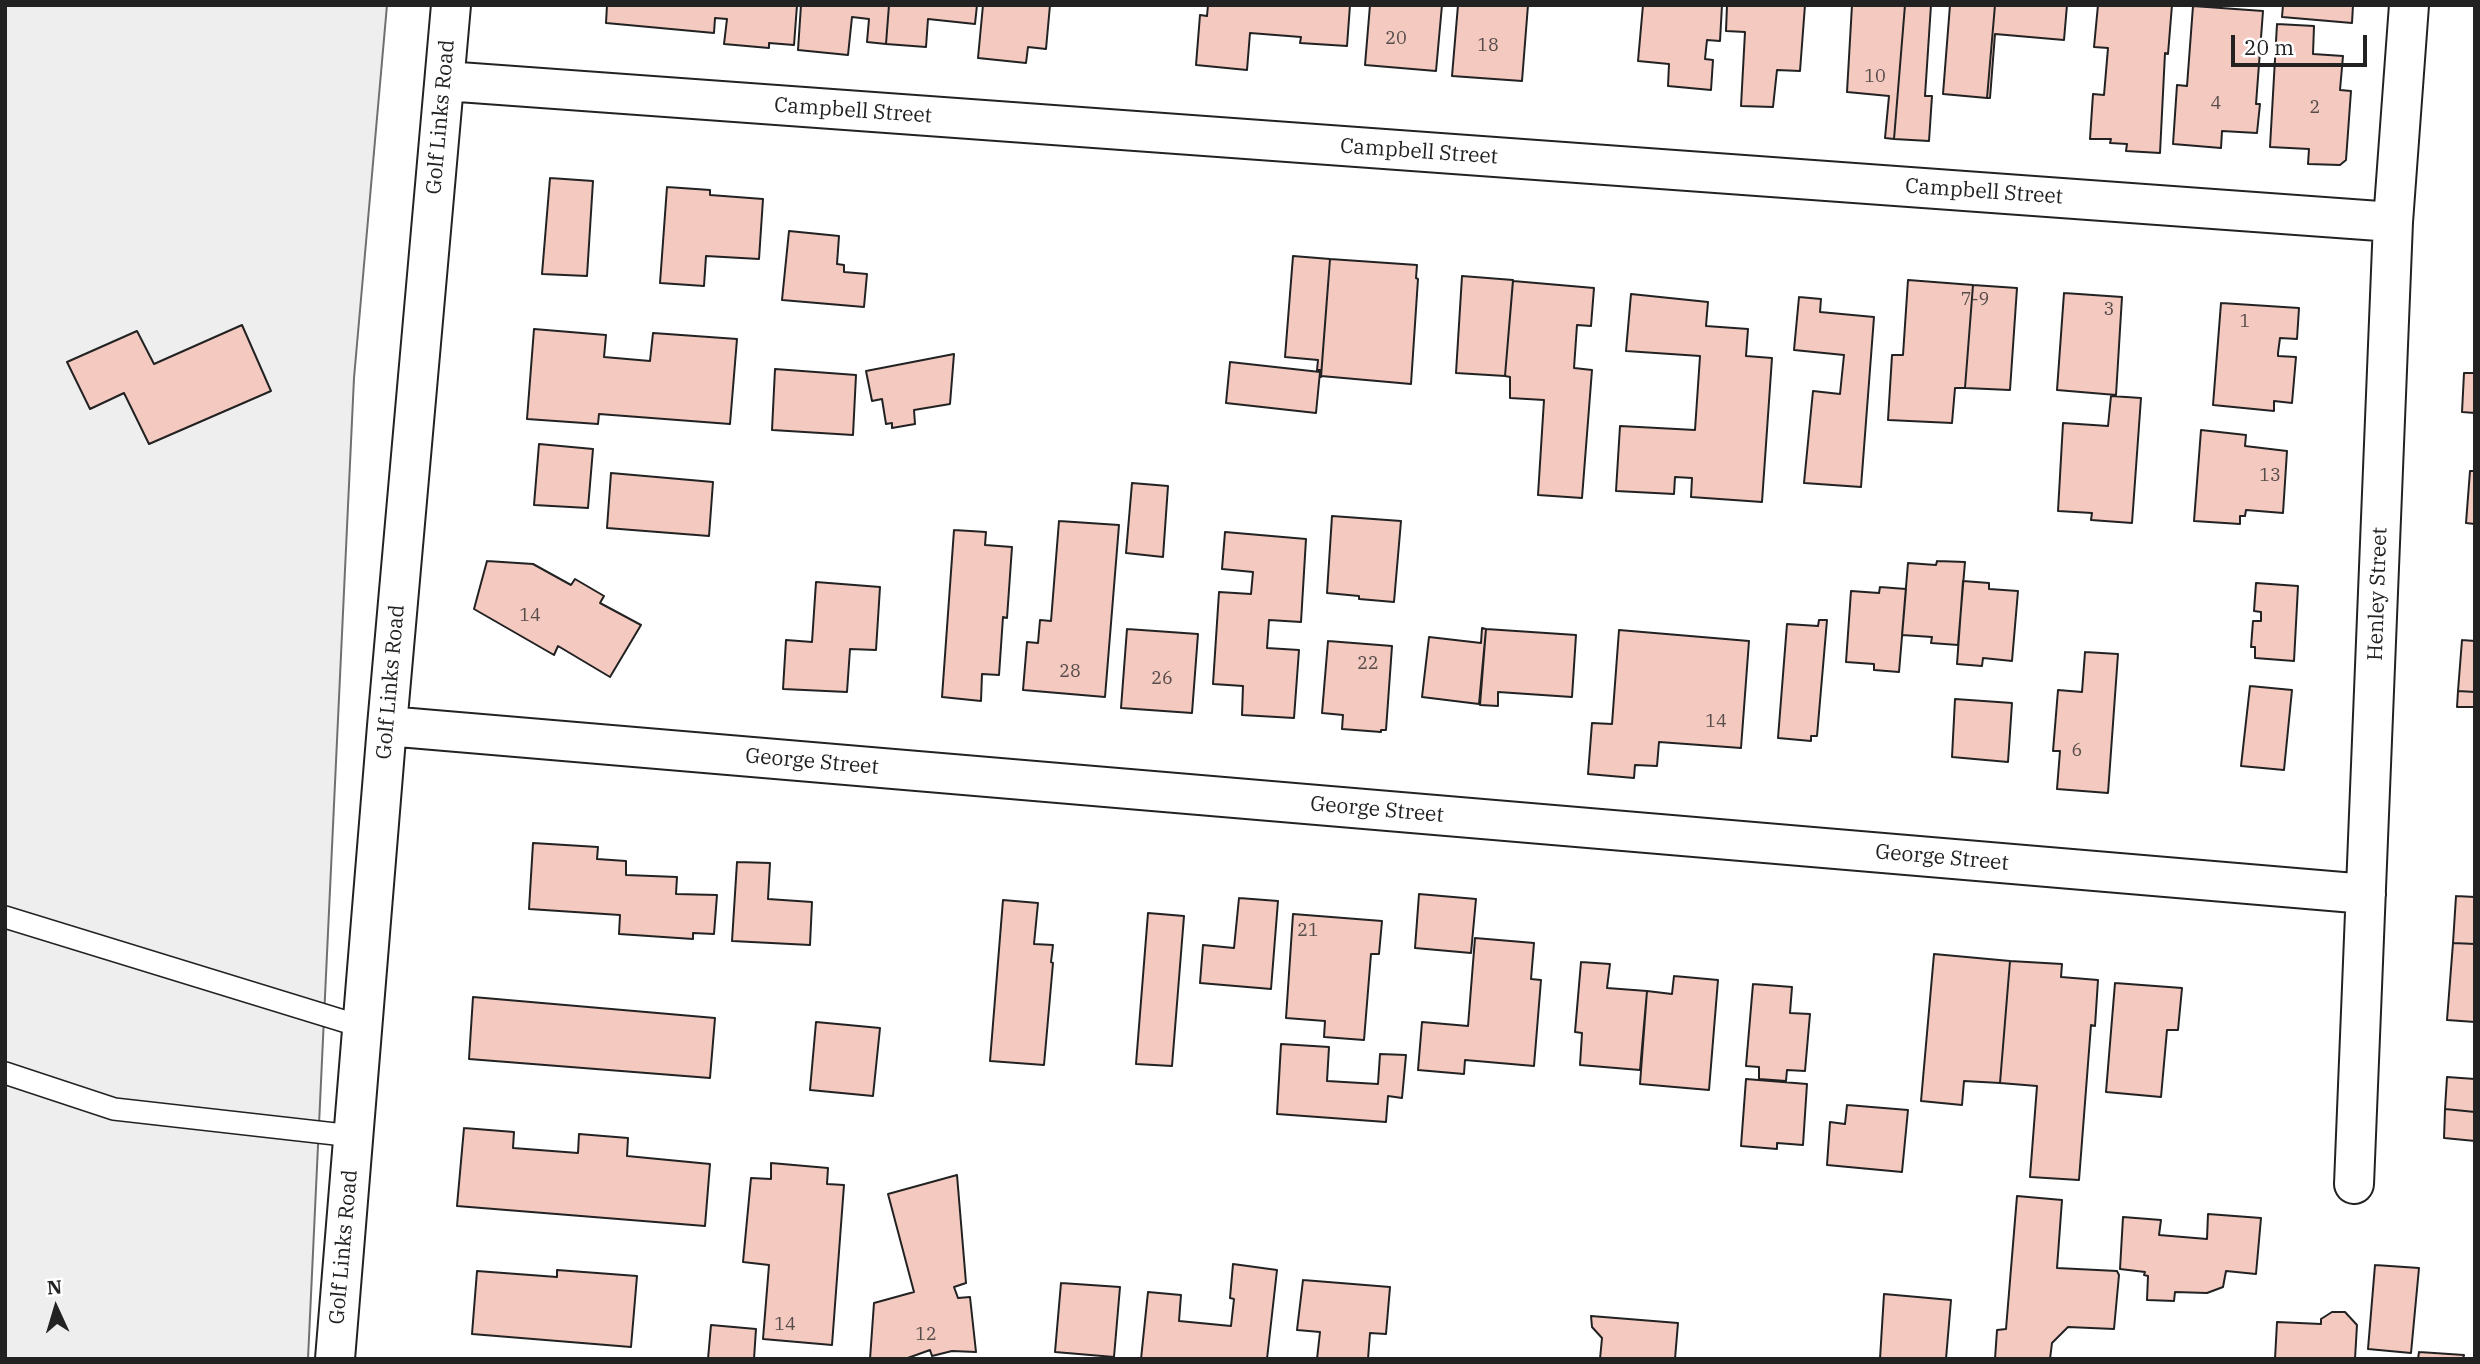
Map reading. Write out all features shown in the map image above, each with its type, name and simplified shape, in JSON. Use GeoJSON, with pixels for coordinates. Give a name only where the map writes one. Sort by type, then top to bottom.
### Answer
{"type":"FeatureCollection","features":[{"type":"Feature","properties":{"kind":"street","name":"Golf Links Road"},"geometry":{"type":"LineString","coordinates":[[335,1359],[387,726],[451,5]]}},
{"type":"Feature","properties":{"kind":"street","name":"Henley Street"},"geometry":{"type":"LineString","coordinates":[[2354,1184],[2393,222],[2409,5]]}},
{"type":"Feature","properties":{"kind":"street","name":"Campbell Street"},"geometry":{"type":"LineString","coordinates":[[445,81],[2393,222]]}},
{"type":"Feature","properties":{"kind":"street","name":"George Street"},"geometry":{"type":"LineString","coordinates":[[387,726],[2367,894]]}},
{"type":"Feature","properties":{"kind":"lane"},"geometry":{"type":"LineString","coordinates":[[5,917],[362,1027]]}},
{"type":"Feature","properties":{"kind":"lane"},"geometry":{"type":"LineString","coordinates":[[5,1073],[114,1109],[353,1136]]}},
{"type":"Feature","properties":{"kind":"shaded area"},"geometry":{"type":"Polygon","coordinates":[[[5,5],[387,5],[354,378],[308,1359],[5,1359],[5,5]]]}},
{"type":"Feature","properties":{"kind":"building"},"geometry":{"type":"Polygon","coordinates":[[[607,5],[797,5],[794,45],[769,43],[769,48],[724,44],[727,19],[715,18],[714,33],[606,23],[607,5]]]}},
{"type":"Feature","properties":{"kind":"building"},"geometry":{"type":"Polygon","coordinates":[[[801,5],[889,5],[886,44],[867,42],[869,19],[852,17],[848,55],[798,50],[801,5]]]}},
{"type":"Feature","properties":{"kind":"building"},"geometry":{"type":"Polygon","coordinates":[[[889,5],[977,5],[975,24],[928,19],[926,47],[886,44],[889,5]]]}},
{"type":"Feature","properties":{"kind":"building"},"geometry":{"type":"Polygon","coordinates":[[[983,5],[1050,5],[1046,49],[1028,47],[1026,63],[978,58],[983,5]]]}},
{"type":"Feature","properties":{"kind":"building"},"geometry":{"type":"Polygon","coordinates":[[[1208,5],[1350,5],[1347,46],[1300,43],[1301,37],[1250,33],[1247,70],[1196,65],[1200,15],[1207,16],[1208,5]]]}},
{"type":"Feature","properties":{"kind":"building"},"geometry":{"type":"Polygon","coordinates":[[[1370,5],[1442,5],[1436,71],[1365,65],[1370,5]]]}},
{"type":"Feature","properties":{"kind":"building"},"geometry":{"type":"Polygon","coordinates":[[[1458,5],[1528,5],[1522,81],[1452,76],[1458,5]]]}},
{"type":"Feature","properties":{"kind":"building"},"geometry":{"type":"Polygon","coordinates":[[[1643,5],[1722,5],[1720,41],[1707,40],[1705,59],[1713,60],[1711,90],[1668,86],[1669,64],[1638,61],[1643,5]]]}},
{"type":"Feature","properties":{"kind":"building"},"geometry":{"type":"Polygon","coordinates":[[[1727,5],[1805,5],[1800,71],[1777,70],[1773,107],[1741,106],[1745,32],[1726,31],[1727,5]]]}},
{"type":"Feature","properties":{"kind":"building"},"geometry":{"type":"Polygon","coordinates":[[[1852,5],[1905,5],[1894,139],[1885,138],[1889,96],[1847,92],[1852,5]]]}},
{"type":"Feature","properties":{"kind":"building"},"geometry":{"type":"Polygon","coordinates":[[[1905,5],[1931,5],[1925,96],[1932,96],[1929,141],[1894,139],[1905,5]]]}},
{"type":"Feature","properties":{"kind":"building"},"geometry":{"type":"Polygon","coordinates":[[[1950,5],[1995,5],[1987,98],[1943,94],[1950,5]]]}},
{"type":"Feature","properties":{"kind":"building"},"geometry":{"type":"Polygon","coordinates":[[[1995,5],[2067,5],[2064,40],[1995,34],[1990,98],[1987,98],[1995,5]]]}},
{"type":"Feature","properties":{"kind":"building"},"geometry":{"type":"Polygon","coordinates":[[[2098,5],[2172,5],[2168,54],[2165,53],[2160,153],[2126,151],[2127,144],[2110,143],[2111,139],[2090,139],[2093,94],[2104,95],[2108,48],[2094,47],[2098,5]]]}},
{"type":"Feature","properties":{"kind":"building"},"geometry":{"type":"Polygon","coordinates":[[[2283,5],[2353,5],[2352,23],[2282,17],[2283,5]]]}},
{"type":"Feature","properties":{"kind":"building"},"geometry":{"type":"Polygon","coordinates":[[[2193,6],[2263,11],[2256,104],[2260,104],[2257,133],[2222,131],[2221,148],[2173,144],[2177,85],[2187,86],[2193,6]]]}},
{"type":"Feature","properties":{"kind":"building"},"geometry":{"type":"Polygon","coordinates":[[[2277,24],[2314,26],[2313,54],[2343,56],[2340,90],[2351,91],[2346,160],[2340,165],[2308,164],[2309,149],[2270,147],[2277,24]]]}},
{"type":"Feature","properties":{"kind":"building"},"geometry":{"type":"Polygon","coordinates":[[[550,178],[593,181],[587,276],[542,274],[550,178]]]}},
{"type":"Feature","properties":{"kind":"building"},"geometry":{"type":"Polygon","coordinates":[[[667,187],[710,190],[710,195],[763,199],[759,259],[706,256],[704,286],[660,283],[667,187]]]}},
{"type":"Feature","properties":{"kind":"building"},"geometry":{"type":"Polygon","coordinates":[[[789,231],[839,236],[837,264],[844,265],[844,272],[867,274],[864,307],[782,300],[789,231]]]}},
{"type":"Feature","properties":{"kind":"building"},"geometry":{"type":"Polygon","coordinates":[[[1293,256],[1330,259],[1321,377],[1321,370],[1317,370],[1318,360],[1285,357],[1293,256]]]}},
{"type":"Feature","properties":{"kind":"building"},"geometry":{"type":"Polygon","coordinates":[[[1330,259],[1417,265],[1411,384],[1321,376],[1330,259]]]}},
{"type":"Feature","properties":{"kind":"building"},"geometry":{"type":"Polygon","coordinates":[[[1462,276],[1513,280],[1505,376],[1456,373],[1462,276]]]}},
{"type":"Feature","properties":{"kind":"building"},"geometry":{"type":"Polygon","coordinates":[[[1908,280],[1973,285],[1965,388],[1955,388],[1952,423],[1888,420],[1892,355],[1903,355],[1908,280]]]}},
{"type":"Feature","properties":{"kind":"building"},"geometry":{"type":"Polygon","coordinates":[[[1513,281],[1594,288],[1591,326],[1577,325],[1574,368],[1592,370],[1582,498],[1538,495],[1544,400],[1510,398],[1510,377],[1505,376],[1513,281]]]}},
{"type":"Feature","properties":{"kind":"building"},"geometry":{"type":"Polygon","coordinates":[[[1973,285],[2017,288],[2010,390],[1965,388],[1973,285]]]}},
{"type":"Feature","properties":{"kind":"building"},"geometry":{"type":"Polygon","coordinates":[[[2064,293],[2122,297],[2116,395],[2057,390],[2064,293]]]}},
{"type":"Feature","properties":{"kind":"building"},"geometry":{"type":"Polygon","coordinates":[[[1631,294],[1708,302],[1706,326],[1748,329],[1746,356],[1772,358],[1762,502],[1691,497],[1692,478],[1675,477],[1674,494],[1616,491],[1620,426],[1695,430],[1700,356],[1626,351],[1631,294]]]}},
{"type":"Feature","properties":{"kind":"building"},"geometry":{"type":"Polygon","coordinates":[[[1799,297],[1821,299],[1820,312],[1874,317],[1861,487],[1804,483],[1813,391],[1840,394],[1844,355],[1794,350],[1799,297]]]}},
{"type":"Feature","properties":{"kind":"building"},"geometry":{"type":"Polygon","coordinates":[[[2221,303],[2299,308],[2297,339],[2280,338],[2278,353],[2278,356],[2296,357],[2292,403],[2274,401],[2274,411],[2213,405],[2221,303]]]}},
{"type":"Feature","properties":{"kind":"building"},"geometry":{"type":"Polygon","coordinates":[[[242,325],[271,391],[149,444],[124,393],[90,409],[67,362],[137,331],[154,364],[242,325]]]}},
{"type":"Feature","properties":{"kind":"building"},"geometry":{"type":"Polygon","coordinates":[[[534,329],[606,335],[604,357],[650,361],[653,333],[737,339],[730,424],[599,414],[598,424],[527,419],[534,329]]]}},
{"type":"Feature","properties":{"kind":"building"},"geometry":{"type":"Polygon","coordinates":[[[954,354],[950,404],[914,410],[915,424],[892,428],[892,423],[886,424],[882,399],[872,401],[866,371],[954,354]]]}},
{"type":"Feature","properties":{"kind":"building"},"geometry":{"type":"Polygon","coordinates":[[[1230,362],[1320,372],[1316,413],[1226,403],[1230,362]]]}},
{"type":"Feature","properties":{"kind":"building"},"geometry":{"type":"Polygon","coordinates":[[[775,369],[856,375],[853,435],[772,430],[775,369]]]}},
{"type":"Feature","properties":{"kind":"building"},"geometry":{"type":"Polygon","coordinates":[[[2464,373],[2475,373],[2475,413],[2462,412],[2464,373]]]}},
{"type":"Feature","properties":{"kind":"building"},"geometry":{"type":"Polygon","coordinates":[[[2111,396],[2141,398],[2132,523],[2091,520],[2092,513],[2058,511],[2063,423],[2108,426],[2111,396]]]}},
{"type":"Feature","properties":{"kind":"building"},"geometry":{"type":"Polygon","coordinates":[[[2201,430],[2246,435],[2245,446],[2287,451],[2283,513],[2246,510],[2245,516],[2240,516],[2240,524],[2194,521],[2201,430]]]}},
{"type":"Feature","properties":{"kind":"building"},"geometry":{"type":"Polygon","coordinates":[[[539,444],[593,449],[588,508],[534,505],[539,444]]]}},
{"type":"Feature","properties":{"kind":"building"},"geometry":{"type":"Polygon","coordinates":[[[2470,471],[2475,471],[2475,524],[2466,523],[2470,471]]]}},
{"type":"Feature","properties":{"kind":"building"},"geometry":{"type":"Polygon","coordinates":[[[611,473],[713,482],[709,536],[607,528],[611,473]]]}},
{"type":"Feature","properties":{"kind":"building"},"geometry":{"type":"Polygon","coordinates":[[[1132,483],[1168,486],[1163,557],[1126,553],[1132,483]]]}},
{"type":"Feature","properties":{"kind":"building"},"geometry":{"type":"Polygon","coordinates":[[[1332,516],[1401,521],[1394,602],[1327,593],[1332,516]]]}},
{"type":"Feature","properties":{"kind":"building"},"geometry":{"type":"Polygon","coordinates":[[[1059,521],[1119,525],[1105,697],[1023,690],[1027,642],[1038,643],[1040,620],[1051,621],[1059,521]]]}},
{"type":"Feature","properties":{"kind":"building"},"geometry":{"type":"Polygon","coordinates":[[[954,530],[986,532],[985,545],[1012,547],[1007,618],[1003,617],[999,675],[982,674],[981,701],[942,697],[954,530]]]}},
{"type":"Feature","properties":{"kind":"building"},"geometry":{"type":"Polygon","coordinates":[[[1225,532],[1306,539],[1301,622],[1269,620],[1267,648],[1299,650],[1294,718],[1242,715],[1243,686],[1213,684],[1219,592],[1251,594],[1253,572],[1222,569],[1225,532]]]}},
{"type":"Feature","properties":{"kind":"building"},"geometry":{"type":"Polygon","coordinates":[[[487,561],[533,564],[571,585],[575,579],[604,596],[600,603],[641,625],[610,677],[558,646],[554,655],[474,609],[487,561]]]}},
{"type":"Feature","properties":{"kind":"building"},"geometry":{"type":"Polygon","coordinates":[[[1937,561],[1965,562],[1958,645],[1931,643],[1932,637],[1902,635],[1908,563],[1936,565],[1937,561]]]}},
{"type":"Feature","properties":{"kind":"building"},"geometry":{"type":"Polygon","coordinates":[[[1963,581],[1989,583],[1989,589],[2018,591],[2012,661],[1983,658],[1982,666],[1957,664],[1963,581]]]}},
{"type":"Feature","properties":{"kind":"building"},"geometry":{"type":"Polygon","coordinates":[[[816,582],[880,587],[876,650],[850,649],[847,692],[783,689],[786,640],[812,642],[816,582]]]}},
{"type":"Feature","properties":{"kind":"building"},"geometry":{"type":"Polygon","coordinates":[[[2256,583],[2298,586],[2294,661],[2255,658],[2255,647],[2251,647],[2253,621],[2261,621],[2261,612],[2254,611],[2256,583]]]}},
{"type":"Feature","properties":{"kind":"building"},"geometry":{"type":"Polygon","coordinates":[[[1880,587],[1906,589],[1899,672],[1874,670],[1874,664],[1846,662],[1851,591],[1879,593],[1880,587]]]}},
{"type":"Feature","properties":{"kind":"building"},"geometry":{"type":"Polygon","coordinates":[[[1819,620],[1827,620],[1817,736],[1811,736],[1811,741],[1778,738],[1787,624],[1818,626],[1819,620]]]}},
{"type":"Feature","properties":{"kind":"building"},"geometry":{"type":"Polygon","coordinates":[[[1482,628],[1486,629],[1479,704],[1422,697],[1429,637],[1481,643],[1482,628]]]}},
{"type":"Feature","properties":{"kind":"building"},"geometry":{"type":"Polygon","coordinates":[[[1127,629],[1198,634],[1192,713],[1121,708],[1127,629]]]}},
{"type":"Feature","properties":{"kind":"building"},"geometry":{"type":"Polygon","coordinates":[[[1486,629],[1576,635],[1572,697],[1498,692],[1498,706],[1480,705],[1486,629]]]}},
{"type":"Feature","properties":{"kind":"building"},"geometry":{"type":"Polygon","coordinates":[[[1619,630],[1749,641],[1741,748],[1659,742],[1657,766],[1635,765],[1634,778],[1588,774],[1592,723],[1612,724],[1619,630]]]}},
{"type":"Feature","properties":{"kind":"building"},"geometry":{"type":"Polygon","coordinates":[[[2462,640],[2475,641],[2475,692],[2458,691],[2462,640]]]}},
{"type":"Feature","properties":{"kind":"building"},"geometry":{"type":"Polygon","coordinates":[[[1328,641],[1392,646],[1386,730],[1381,732],[1342,729],[1343,715],[1322,713],[1328,641]]]}},
{"type":"Feature","properties":{"kind":"building"},"geometry":{"type":"Polygon","coordinates":[[[2085,652],[2118,654],[2108,793],[2057,789],[2060,751],[2053,751],[2058,690],[2082,692],[2085,652]]]}},
{"type":"Feature","properties":{"kind":"building"},"geometry":{"type":"Polygon","coordinates":[[[2250,686],[2292,690],[2284,770],[2241,766],[2250,686]]]}},
{"type":"Feature","properties":{"kind":"building"},"geometry":{"type":"Polygon","coordinates":[[[2458,691],[2475,692],[2475,707],[2457,707],[2458,691]]]}},
{"type":"Feature","properties":{"kind":"building"},"geometry":{"type":"Polygon","coordinates":[[[1955,699],[2012,703],[2008,762],[1952,757],[1955,699]]]}},
{"type":"Feature","properties":{"kind":"building"},"geometry":{"type":"Polygon","coordinates":[[[533,843],[598,847],[597,859],[626,861],[626,875],[677,877],[676,894],[717,895],[714,934],[693,933],[693,939],[619,934],[620,915],[529,909],[533,843]]]}},
{"type":"Feature","properties":{"kind":"building"},"geometry":{"type":"Polygon","coordinates":[[[737,862],[770,863],[768,899],[812,902],[810,945],[732,941],[737,862]]]}},
{"type":"Feature","properties":{"kind":"building"},"geometry":{"type":"Polygon","coordinates":[[[1419,894],[1476,899],[1471,953],[1415,948],[1419,894]]]}},
{"type":"Feature","properties":{"kind":"building"},"geometry":{"type":"Polygon","coordinates":[[[2456,896],[2475,897],[2475,944],[2453,943],[2456,896]]]}},
{"type":"Feature","properties":{"kind":"building"},"geometry":{"type":"Polygon","coordinates":[[[1239,898],[1278,901],[1271,989],[1200,983],[1203,945],[1234,948],[1239,898]]]}},
{"type":"Feature","properties":{"kind":"building"},"geometry":{"type":"Polygon","coordinates":[[[1003,900],[1038,903],[1034,944],[1053,945],[1044,1065],[990,1061],[1003,900]]]}},
{"type":"Feature","properties":{"kind":"building"},"geometry":{"type":"Polygon","coordinates":[[[1148,913],[1184,916],[1172,1066],[1136,1064],[1148,913]]]}},
{"type":"Feature","properties":{"kind":"building"},"geometry":{"type":"Polygon","coordinates":[[[1293,914],[1382,921],[1379,954],[1371,954],[1364,1040],[1324,1037],[1325,1021],[1286,1018],[1293,914]]]}},
{"type":"Feature","properties":{"kind":"building"},"geometry":{"type":"Polygon","coordinates":[[[1475,938],[1534,943],[1531,979],[1541,980],[1534,1066],[1465,1060],[1464,1074],[1418,1070],[1422,1022],[1468,1026],[1475,938]]]}},
{"type":"Feature","properties":{"kind":"building"},"geometry":{"type":"Polygon","coordinates":[[[2453,943],[2475,944],[2475,1022],[2447,1020],[2453,943]]]}},
{"type":"Feature","properties":{"kind":"building"},"geometry":{"type":"Polygon","coordinates":[[[1934,954],[2010,961],[2000,1083],[1964,1081],[1962,1105],[1921,1101],[1934,954]]]}},
{"type":"Feature","properties":{"kind":"building"},"geometry":{"type":"Polygon","coordinates":[[[2010,961],[2062,964],[2061,977],[2098,980],[2095,1026],[2091,1025],[2079,1180],[2030,1177],[2037,1086],[2000,1083],[2010,961]]]}},
{"type":"Feature","properties":{"kind":"building"},"geometry":{"type":"Polygon","coordinates":[[[1581,962],[1610,964],[1607,988],[1647,991],[1640,1070],[1580,1065],[1582,1033],[1575,1032],[1581,962]]]}},
{"type":"Feature","properties":{"kind":"building"},"geometry":{"type":"Polygon","coordinates":[[[1674,976],[1718,980],[1709,1090],[1640,1084],[1647,991],[1672,994],[1674,976]]]}},
{"type":"Feature","properties":{"kind":"building"},"geometry":{"type":"Polygon","coordinates":[[[2115,983],[2182,988],[2178,1030],[2167,1030],[2161,1097],[2106,1092],[2115,983]]]}},
{"type":"Feature","properties":{"kind":"building"},"geometry":{"type":"Polygon","coordinates":[[[1753,984],[1792,987],[1790,1013],[1810,1014],[1805,1071],[1787,1070],[1786,1081],[1759,1079],[1759,1067],[1746,1066],[1753,984]]]}},
{"type":"Feature","properties":{"kind":"building"},"geometry":{"type":"Polygon","coordinates":[[[473,997],[715,1018],[710,1078],[469,1059],[473,997]]]}},
{"type":"Feature","properties":{"kind":"building"},"geometry":{"type":"Polygon","coordinates":[[[816,1022],[880,1028],[873,1096],[810,1090],[816,1022]]]}},
{"type":"Feature","properties":{"kind":"building"},"geometry":{"type":"Polygon","coordinates":[[[1281,1044],[1329,1047],[1327,1081],[1378,1084],[1380,1054],[1406,1055],[1402,1098],[1388,1096],[1386,1122],[1277,1114],[1281,1044]]]}},
{"type":"Feature","properties":{"kind":"building"},"geometry":{"type":"Polygon","coordinates":[[[2447,1077],[2475,1079],[2475,1112],[2445,1109],[2447,1077]]]}},
{"type":"Feature","properties":{"kind":"building"},"geometry":{"type":"Polygon","coordinates":[[[1746,1079],[1807,1084],[1803,1145],[1777,1143],[1777,1149],[1741,1146],[1746,1079]]]}},
{"type":"Feature","properties":{"kind":"building"},"geometry":{"type":"Polygon","coordinates":[[[1847,1105],[1908,1110],[1902,1172],[1827,1165],[1830,1122],[1845,1124],[1847,1105]]]}},
{"type":"Feature","properties":{"kind":"building"},"geometry":{"type":"Polygon","coordinates":[[[2445,1109],[2475,1112],[2475,1141],[2444,1138],[2445,1109]]]}},
{"type":"Feature","properties":{"kind":"building"},"geometry":{"type":"Polygon","coordinates":[[[464,1128],[514,1132],[513,1148],[578,1153],[579,1134],[628,1138],[627,1156],[710,1164],[705,1226],[457,1206],[464,1128]]]}},
{"type":"Feature","properties":{"kind":"building"},"geometry":{"type":"Polygon","coordinates":[[[771,1163],[828,1168],[827,1184],[844,1185],[832,1345],[763,1339],[769,1265],[743,1262],[751,1178],[771,1179],[771,1163]]]}},
{"type":"Feature","properties":{"kind":"building"},"geometry":{"type":"Polygon","coordinates":[[[957,1175],[966,1283],[954,1287],[958,1298],[970,1297],[976,1352],[952,1351],[932,1356],[930,1350],[905,1359],[870,1359],[874,1303],[914,1292],[888,1194],[957,1175]]]}},
{"type":"Feature","properties":{"kind":"building"},"geometry":{"type":"Polygon","coordinates":[[[2017,1196],[2062,1200],[2057,1268],[2117,1271],[2119,1275],[2114,1329],[2068,1327],[2052,1343],[2050,1359],[1995,1359],[1997,1330],[2006,1329],[2017,1196]]]}},
{"type":"Feature","properties":{"kind":"building"},"geometry":{"type":"Polygon","coordinates":[[[2208,1214],[2261,1218],[2256,1274],[2226,1271],[2223,1287],[2207,1293],[2175,1292],[2174,1301],[2147,1300],[2148,1276],[2144,1275],[2145,1272],[2120,1269],[2123,1217],[2161,1220],[2159,1235],[2207,1239],[2208,1214]]]}},
{"type":"Feature","properties":{"kind":"building"},"geometry":{"type":"Polygon","coordinates":[[[1233,1264],[1277,1270],[1267,1359],[1141,1359],[1148,1292],[1181,1295],[1179,1321],[1231,1326],[1234,1299],[1230,1298],[1233,1264]]]}},
{"type":"Feature","properties":{"kind":"building"},"geometry":{"type":"Polygon","coordinates":[[[2375,1265],[2419,1268],[2411,1353],[2368,1349],[2375,1265]]]}},
{"type":"Feature","properties":{"kind":"building"},"geometry":{"type":"Polygon","coordinates":[[[557,1270],[637,1276],[631,1347],[472,1334],[477,1271],[557,1277],[557,1270]]]}},
{"type":"Feature","properties":{"kind":"building"},"geometry":{"type":"Polygon","coordinates":[[[1303,1280],[1390,1287],[1386,1334],[1370,1333],[1368,1359],[1317,1359],[1320,1332],[1297,1330],[1303,1280]]]}},
{"type":"Feature","properties":{"kind":"building"},"geometry":{"type":"Polygon","coordinates":[[[1061,1283],[1120,1287],[1114,1357],[1055,1352],[1061,1283]]]}},
{"type":"Feature","properties":{"kind":"building"},"geometry":{"type":"Polygon","coordinates":[[[1884,1294],[1951,1300],[1946,1359],[1880,1359],[1884,1294]]]}},
{"type":"Feature","properties":{"kind":"building"},"geometry":{"type":"Polygon","coordinates":[[[2332,1312],[2345,1312],[2357,1325],[2355,1359],[2275,1359],[2277,1322],[2321,1324],[2321,1319],[2332,1312]]]}},
{"type":"Feature","properties":{"kind":"building"},"geometry":{"type":"Polygon","coordinates":[[[1591,1316],[1678,1323],[1675,1359],[1600,1359],[1602,1338],[1592,1327],[1591,1316]]]}},
{"type":"Feature","properties":{"kind":"building"},"geometry":{"type":"Polygon","coordinates":[[[711,1325],[756,1329],[754,1359],[708,1359],[711,1325]]]}},
{"type":"Feature","properties":{"kind":"building"},"geometry":{"type":"Polygon","coordinates":[[[2419,1352],[2464,1355],[2463,1359],[2418,1359],[2419,1352]]]}}]}
